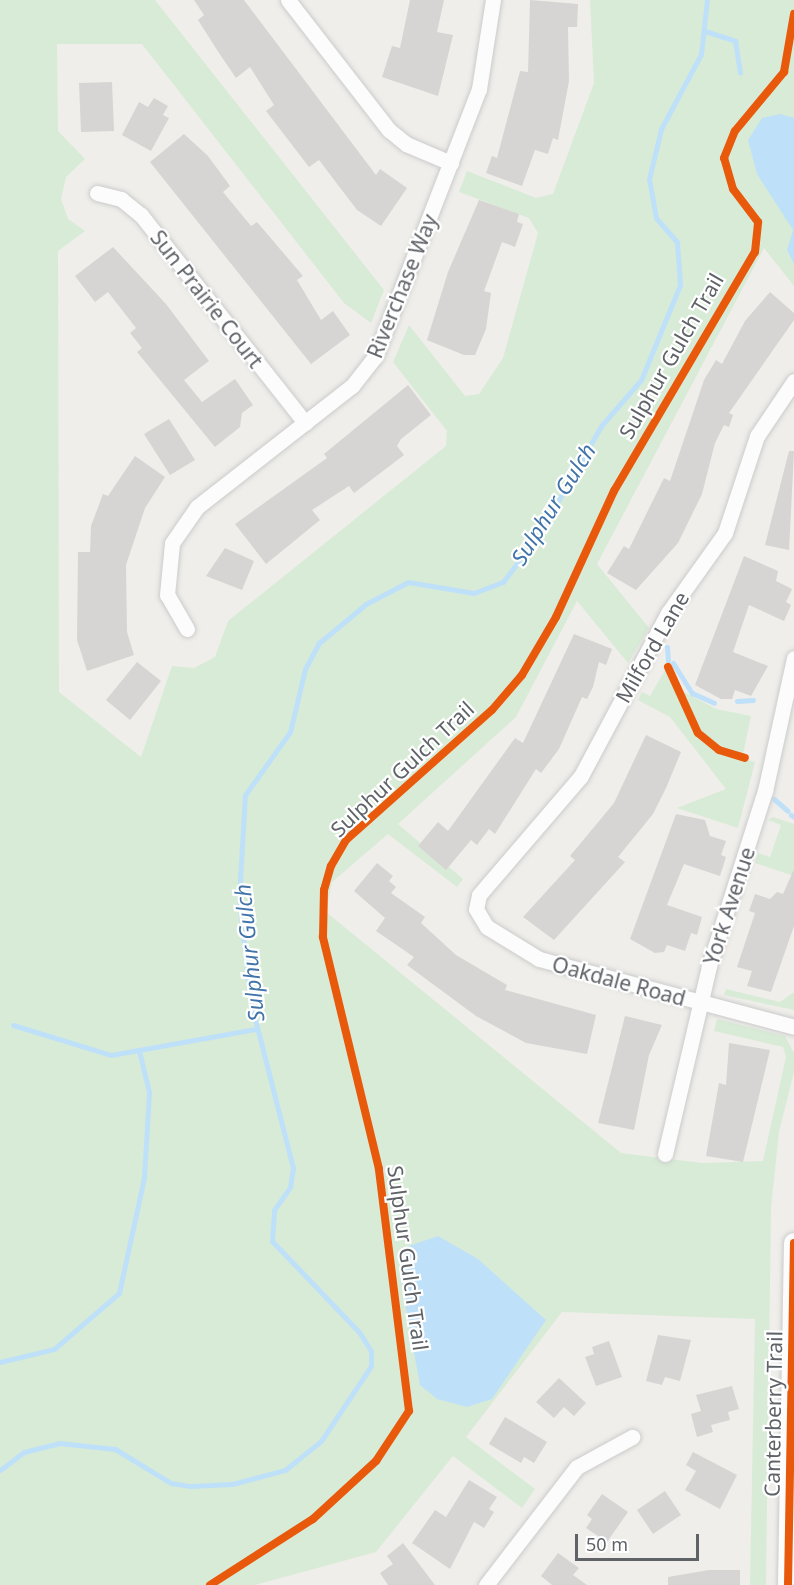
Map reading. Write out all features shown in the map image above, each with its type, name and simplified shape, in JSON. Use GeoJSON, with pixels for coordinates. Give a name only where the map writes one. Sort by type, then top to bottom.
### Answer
{"type":"FeatureCollection","features":[{"type":"Feature","properties":{"kind":"street"},"geometry":{"type":"LineString","coordinates":[[288,0],[394,134],[451,163]]}},
{"type":"Feature","properties":{"kind":"street","name":"Riverchase Way"},"geometry":{"type":"LineString","coordinates":[[187,629],[171,606],[166,584],[177,533],[203,501],[358,381],[380,350],[483,76],[493,0]]}},
{"type":"Feature","properties":{"kind":"street","name":"Sun Prairie Court"},"geometry":{"type":"LineString","coordinates":[[97,193],[121,199],[141,214],[305,423]]}},
{"type":"Feature","properties":{"kind":"street","name":"Milford Lane"},"geometry":{"type":"LineString","coordinates":[[479,895],[581,776],[668,613],[725,534],[757,436],[794,381]]}},
{"type":"Feature","properties":{"kind":"street","name":"York Avenue"},"geometry":{"type":"LineString","coordinates":[[665,1154],[699,1002],[765,791],[794,658]]}},
{"type":"Feature","properties":{"kind":"street","name":"Oakdale Road"},"geometry":{"type":"LineString","coordinates":[[479,895],[476,909],[482,922],[521,951],[794,1027]]}},
{"type":"Feature","properties":{"kind":"street","name":"Canterberry Trail"},"geometry":{"type":"LineString","coordinates":[[788,1585],[794,1243]]}},
{"type":"Feature","properties":{"kind":"street"},"geometry":{"type":"LineString","coordinates":[[486,1585],[577,1467],[632,1437]]}},
{"type":"Feature","properties":{"kind":"green space"},"geometry":{"type":"Polygon","coordinates":[[[0,0],[155,0],[384,290],[371,323],[344,303],[142,44],[57,44],[58,131],[85,159],[66,177],[61,199],[68,219],[85,231],[58,251],[59,692],[141,757],[172,666],[194,668],[215,657],[228,621],[446,446],[447,431],[393,362],[409,325],[465,396],[479,394],[503,358],[538,233],[529,218],[459,192],[467,171],[536,198],[553,194],[594,83],[590,0],[794,0],[794,286],[764,248],[597,564],[649,628],[628,663],[577,601],[516,717],[398,824],[463,879],[457,887],[388,834],[332,882],[326,912],[621,1153],[702,1163],[763,1161],[786,1057],[783,1047],[714,1031],[717,1019],[785,1036],[794,1053],[794,1072],[779,1132],[771,1208],[766,1585],[750,1585],[755,1319],[562,1312],[466,1437],[535,1489],[522,1508],[453,1456],[376,1552],[255,1585],[0,1585],[0,0]]]}},
{"type":"Feature","properties":{"kind":"green space"},"geometry":{"type":"Polygon","coordinates":[[[665,670],[684,692],[716,709],[751,716],[742,759],[755,762],[738,828],[677,808],[726,789],[670,717],[638,700],[642,692],[650,696],[665,670]]]}},
{"type":"Feature","properties":{"kind":"green space"},"geometry":{"type":"Polygon","coordinates":[[[773,817],[794,824],[794,876],[755,863],[758,853],[770,857],[781,825],[768,820],[773,817]]]}},
{"type":"Feature","properties":{"kind":"green space"},"geometry":{"type":"Polygon","coordinates":[[[726,989],[780,1002],[794,992],[794,1010],[724,995],[726,989]]]}},
{"type":"Feature","properties":{"kind":"water"},"geometry":{"type":"Polygon","coordinates":[[[780,114],[794,118],[794,264],[787,250],[793,230],[757,174],[748,140],[762,118],[780,114]]]}},
{"type":"Feature","properties":{"kind":"water"},"geometry":{"type":"Polygon","coordinates":[[[438,1236],[478,1259],[546,1320],[492,1399],[467,1407],[437,1399],[420,1385],[400,1275],[403,1248],[438,1236]]]}},
{"type":"Feature","properties":{"kind":"building"},"geometry":{"type":"Polygon","coordinates":[[[194,0],[244,0],[376,175],[380,169],[407,188],[381,226],[357,210],[319,160],[309,167],[266,111],[274,105],[250,67],[236,78],[198,20],[204,15],[194,0]]]}},
{"type":"Feature","properties":{"kind":"building"},"geometry":{"type":"Polygon","coordinates":[[[410,0],[444,0],[437,32],[453,35],[438,96],[382,77],[392,46],[400,48],[410,0]]]}},
{"type":"Feature","properties":{"kind":"building"},"geometry":{"type":"Polygon","coordinates":[[[530,0],[578,4],[577,27],[568,27],[569,81],[558,140],[553,138],[548,154],[535,150],[522,186],[486,173],[492,156],[497,158],[520,71],[528,72],[530,0]]]}},
{"type":"Feature","properties":{"kind":"building"},"geometry":{"type":"Polygon","coordinates":[[[112,82],[114,131],[81,132],[79,83],[112,82]]]}},
{"type":"Feature","properties":{"kind":"building"},"geometry":{"type":"Polygon","coordinates":[[[154,98],[168,106],[163,115],[169,118],[151,151],[122,135],[139,102],[148,107],[154,98]]]}},
{"type":"Feature","properties":{"kind":"building"},"geometry":{"type":"Polygon","coordinates":[[[184,134],[208,156],[230,186],[223,192],[251,226],[257,222],[303,276],[297,280],[321,320],[333,311],[350,335],[311,364],[150,162],[184,134]]]}},
{"type":"Feature","properties":{"kind":"building"},"geometry":{"type":"Polygon","coordinates":[[[479,200],[519,214],[517,222],[523,224],[515,247],[502,242],[484,291],[491,293],[486,329],[475,355],[464,355],[427,340],[448,272],[479,200]]]}},
{"type":"Feature","properties":{"kind":"building"},"geometry":{"type":"Polygon","coordinates":[[[113,247],[166,304],[209,361],[184,380],[202,402],[235,379],[253,405],[242,413],[240,427],[215,447],[137,352],[142,348],[130,333],[136,328],[108,292],[95,302],[75,276],[113,247]]]}},
{"type":"Feature","properties":{"kind":"building"},"geometry":{"type":"Polygon","coordinates":[[[770,292],[794,313],[794,320],[729,413],[733,415],[729,427],[724,425],[715,443],[702,494],[678,543],[636,590],[607,573],[624,546],[629,549],[664,478],[670,481],[704,380],[716,360],[722,364],[745,321],[770,292]]]}},
{"type":"Feature","properties":{"kind":"building"},"geometry":{"type":"Polygon","coordinates":[[[408,385],[431,415],[401,439],[397,446],[404,455],[354,493],[349,486],[312,510],[320,520],[266,564],[235,524],[327,458],[324,454],[408,385]]]}},
{"type":"Feature","properties":{"kind":"building"},"geometry":{"type":"Polygon","coordinates":[[[169,419],[195,460],[170,475],[144,434],[169,419]]]}},
{"type":"Feature","properties":{"kind":"building"},"geometry":{"type":"Polygon","coordinates":[[[789,451],[794,451],[789,550],[765,545],[789,451]]]}},
{"type":"Feature","properties":{"kind":"building"},"geometry":{"type":"Polygon","coordinates":[[[135,456],[165,477],[145,508],[126,565],[127,632],[134,655],[87,671],[77,640],[78,552],[90,552],[91,526],[103,494],[108,496],[135,456]]]}},
{"type":"Feature","properties":{"kind":"building"},"geometry":{"type":"Polygon","coordinates":[[[225,548],[254,561],[242,590],[206,576],[225,548]]]}},
{"type":"Feature","properties":{"kind":"building"},"geometry":{"type":"Polygon","coordinates":[[[744,556],[778,571],[776,581],[792,589],[786,602],[791,605],[784,621],[749,605],[733,652],[768,666],[751,696],[735,690],[732,699],[721,699],[695,685],[744,556]]]}},
{"type":"Feature","properties":{"kind":"building"},"geometry":{"type":"Polygon","coordinates":[[[574,634],[612,649],[606,665],[599,662],[593,687],[587,699],[582,697],[559,749],[541,773],[536,769],[495,834],[489,829],[477,845],[471,840],[446,870],[418,846],[438,822],[448,831],[515,738],[523,743],[574,634]]]}},
{"type":"Feature","properties":{"kind":"building"},"geometry":{"type":"Polygon","coordinates":[[[137,662],[161,681],[130,720],[106,700],[137,662]]]}},
{"type":"Feature","properties":{"kind":"building"},"geometry":{"type":"Polygon","coordinates":[[[646,735],[681,752],[666,788],[653,814],[618,857],[625,862],[554,940],[523,917],[575,860],[570,856],[614,803],[646,735]]]}},
{"type":"Feature","properties":{"kind":"building"},"geometry":{"type":"Polygon","coordinates":[[[676,814],[705,820],[710,836],[726,841],[721,855],[726,857],[720,876],[684,864],[667,905],[702,917],[697,935],[691,933],[685,951],[667,945],[664,952],[655,953],[630,939],[676,814]]]}},
{"type":"Feature","properties":{"kind":"building"},"geometry":{"type":"Polygon","coordinates":[[[377,863],[393,876],[389,881],[396,887],[391,893],[425,917],[421,923],[456,955],[507,985],[505,990],[596,1015],[587,1054],[526,1043],[476,1016],[407,965],[414,957],[376,931],[385,918],[354,891],[377,863]]]}},
{"type":"Feature","properties":{"kind":"building"},"geometry":{"type":"Polygon","coordinates":[[[794,869],[794,926],[771,992],[747,986],[752,971],[737,967],[755,913],[749,911],[755,894],[770,899],[777,892],[783,894],[794,869]]]}},
{"type":"Feature","properties":{"kind":"building"},"geometry":{"type":"Polygon","coordinates":[[[625,1016],[662,1025],[649,1055],[634,1130],[598,1123],[625,1016]]]}},
{"type":"Feature","properties":{"kind":"building"},"geometry":{"type":"Polygon","coordinates":[[[729,1043],[770,1050],[743,1162],[706,1156],[719,1083],[726,1085],[729,1043]]]}},
{"type":"Feature","properties":{"kind":"building"},"geometry":{"type":"Polygon","coordinates":[[[658,1335],[691,1340],[680,1381],[665,1377],[662,1385],[646,1381],[658,1335]]]}},
{"type":"Feature","properties":{"kind":"building"},"geometry":{"type":"Polygon","coordinates":[[[609,1341],[622,1377],[596,1386],[585,1357],[594,1354],[592,1347],[609,1341]]]}},
{"type":"Feature","properties":{"kind":"building"},"geometry":{"type":"Polygon","coordinates":[[[559,1378],[586,1403],[574,1416],[564,1407],[554,1418],[536,1402],[559,1378]]]}},
{"type":"Feature","properties":{"kind":"building"},"geometry":{"type":"Polygon","coordinates":[[[732,1386],[739,1409],[728,1412],[730,1420],[711,1425],[713,1432],[697,1437],[691,1414],[701,1411],[696,1395],[732,1386]]]}},
{"type":"Feature","properties":{"kind":"building"},"geometry":{"type":"Polygon","coordinates":[[[505,1417],[547,1442],[534,1463],[524,1457],[521,1463],[489,1444],[505,1417]]]}},
{"type":"Feature","properties":{"kind":"building"},"geometry":{"type":"Polygon","coordinates":[[[693,1452],[737,1475],[720,1509],[685,1490],[696,1471],[686,1465],[693,1452]]]}},
{"type":"Feature","properties":{"kind":"building"},"geometry":{"type":"Polygon","coordinates":[[[469,1480],[497,1497],[489,1509],[494,1512],[484,1528],[474,1522],[450,1569],[412,1543],[435,1510],[446,1517],[469,1480]]]}},
{"type":"Feature","properties":{"kind":"building"},"geometry":{"type":"Polygon","coordinates":[[[665,1491],[681,1515],[653,1534],[637,1510],[665,1491]]]}},
{"type":"Feature","properties":{"kind":"building"},"geometry":{"type":"Polygon","coordinates":[[[602,1494],[628,1512],[607,1542],[586,1528],[592,1519],[587,1515],[602,1494]]]}},
{"type":"Feature","properties":{"kind":"building"},"geometry":{"type":"Polygon","coordinates":[[[403,1543],[435,1585],[388,1585],[380,1573],[393,1564],[387,1556],[403,1543]]]}},
{"type":"Feature","properties":{"kind":"building"},"geometry":{"type":"Polygon","coordinates":[[[558,1553],[579,1568],[573,1575],[587,1585],[552,1585],[541,1576],[558,1553]]]}},
{"type":"Feature","properties":{"kind":"building"},"geometry":{"type":"Polygon","coordinates":[[[709,1570],[740,1570],[740,1585],[668,1585],[668,1577],[709,1570]]]}},
{"type":"Feature","properties":{"kind":"waterway","name":"Sulphur Gulch"},"geometry":{"type":"LineString","coordinates":[[0,1470],[24,1452],[59,1443],[115,1449],[171,1483],[191,1486],[232,1484],[285,1470],[321,1441],[371,1366],[371,1351],[359,1332],[272,1241],[274,1210],[290,1187],[293,1168],[250,999],[239,898],[245,795],[290,732],[305,669],[319,643],[366,604],[408,582],[474,593],[503,582],[539,534],[601,426],[641,380],[680,285],[677,242],[656,218],[649,179],[661,129],[701,54],[707,0]]}},
{"type":"Feature","properties":{"kind":"waterway"},"geometry":{"type":"LineString","coordinates":[[705,31],[735,41],[740,73]]}},
{"type":"Feature","properties":{"kind":"waterway"},"geometry":{"type":"LineString","coordinates":[[667,647],[668,661]]}},
{"type":"Feature","properties":{"kind":"waterway"},"geometry":{"type":"LineString","coordinates":[[673,663],[692,693],[714,703]]}},
{"type":"Feature","properties":{"kind":"waterway"},"geometry":{"type":"LineString","coordinates":[[737,701],[753,700]]}},
{"type":"Feature","properties":{"kind":"waterway"},"geometry":{"type":"LineString","coordinates":[[774,799],[788,811]]}},
{"type":"Feature","properties":{"kind":"waterway"},"geometry":{"type":"LineString","coordinates":[[13,1025],[111,1055],[256,1029]]}},
{"type":"Feature","properties":{"kind":"waterway"},"geometry":{"type":"LineString","coordinates":[[0,1362],[54,1349],[119,1293],[144,1177],[149,1092],[139,1051]]}},
{"type":"Feature","properties":{"kind":"cycle path","name":"Sulphur Gulch Trail"},"geometry":{"type":"LineString","coordinates":[[210,1585],[313,1519],[376,1461],[409,1411],[379,1169],[323,937],[324,890],[331,866],[346,840],[492,710],[522,675],[556,617],[614,491],[755,252],[758,222],[733,189],[724,158],[735,131],[784,72],[794,14]]}},
{"type":"Feature","properties":{"kind":"cycle path"},"geometry":{"type":"LineString","coordinates":[[668,667],[698,733],[719,750],[745,758]]}},
{"type":"Feature","properties":{"kind":"cycle path"},"geometry":{"type":"LineString","coordinates":[[788,1585],[794,1243]]}}]}
